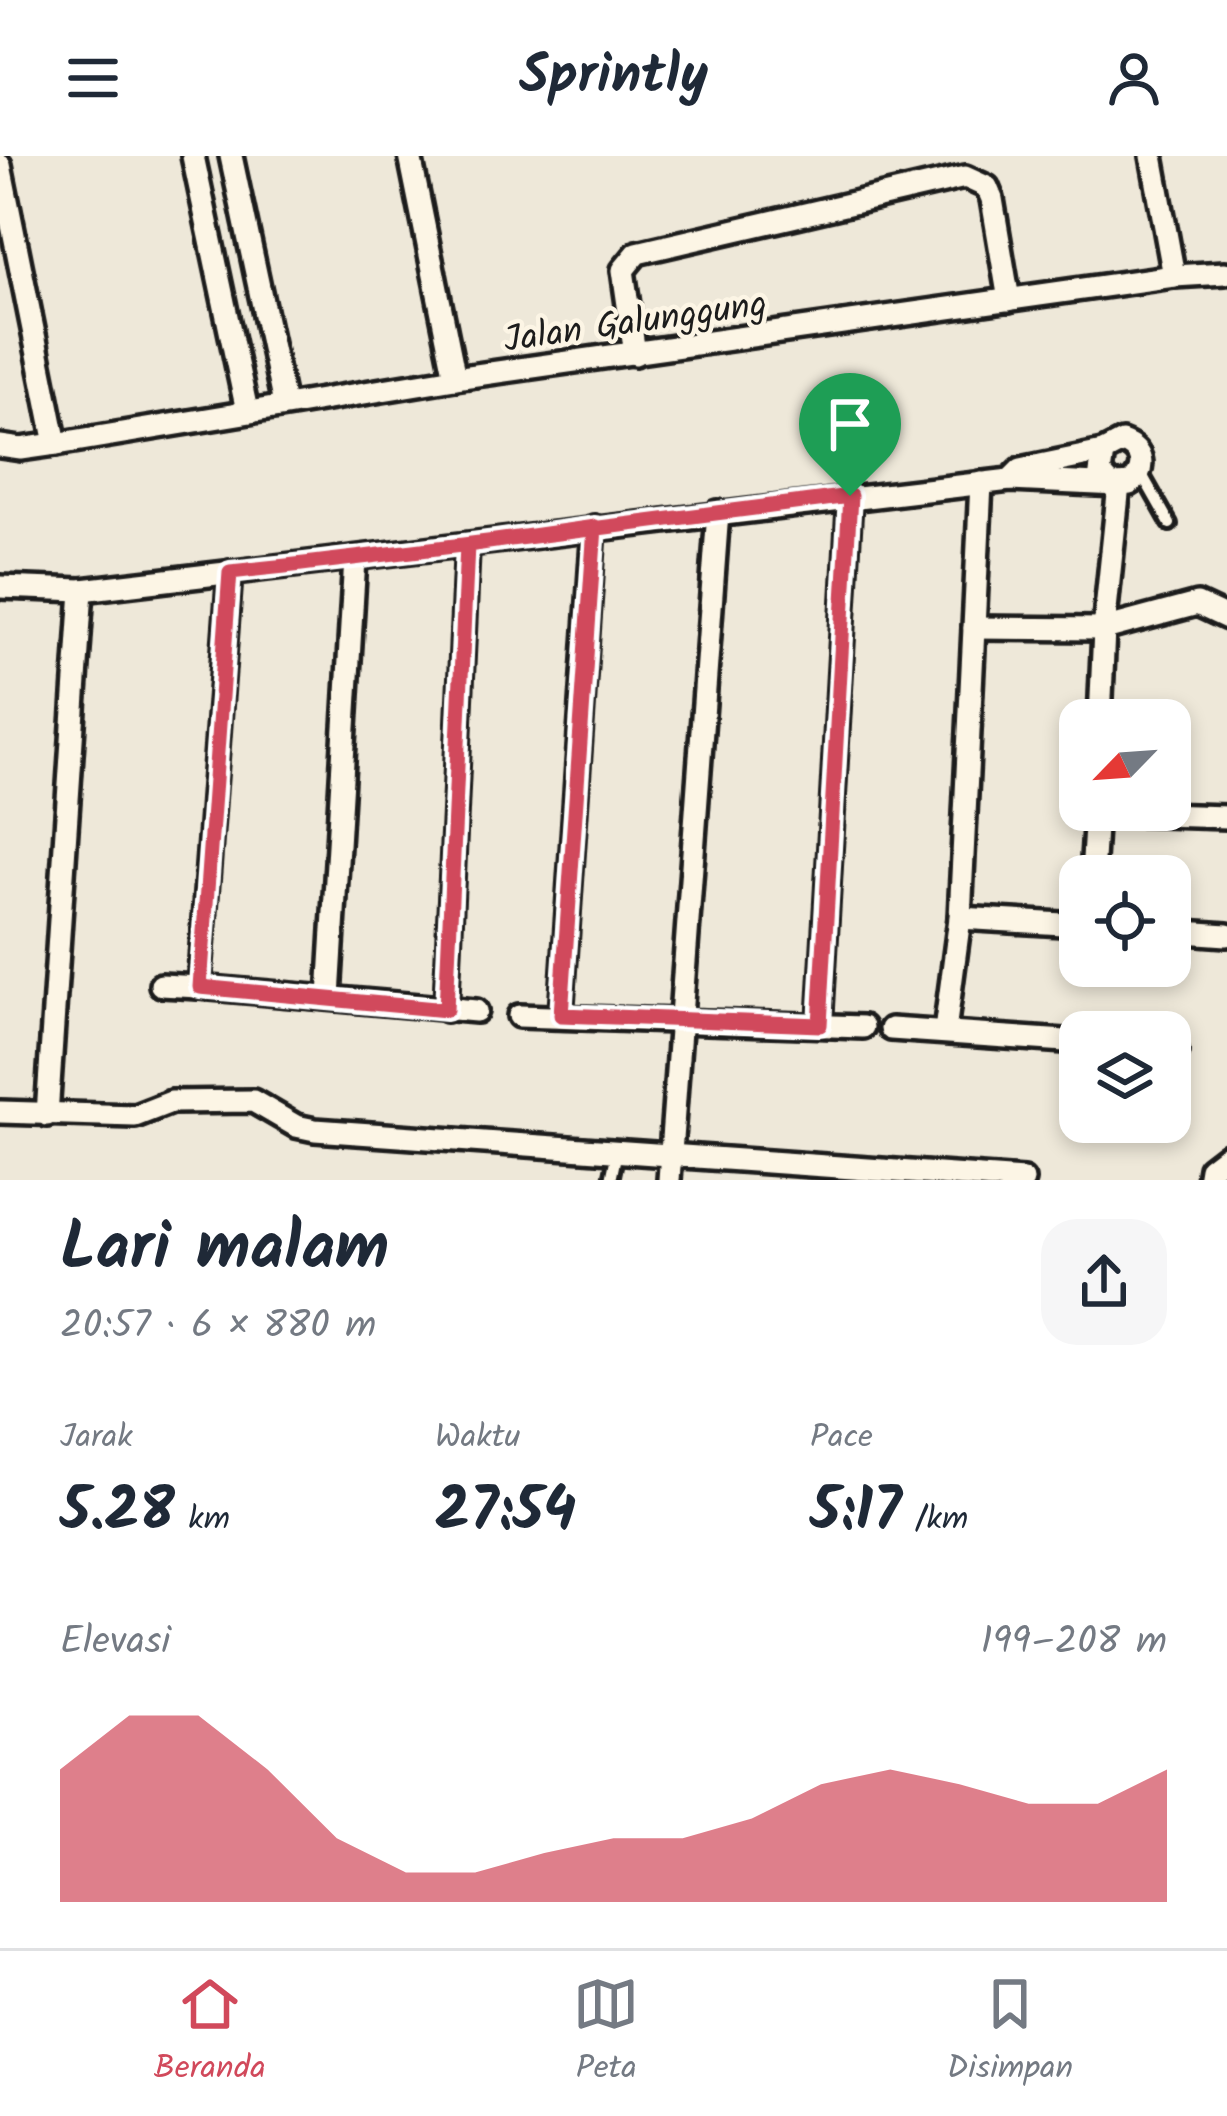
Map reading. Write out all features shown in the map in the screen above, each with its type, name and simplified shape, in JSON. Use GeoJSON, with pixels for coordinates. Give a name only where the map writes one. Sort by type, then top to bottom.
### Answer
{"type":"FeatureCollection","features":[{"type":"Feature","properties":{"kind":"street"},"geometry":{"type":"LineString","coordinates":[[194,156],[247,411]]}},
{"type":"Feature","properties":{"kind":"street"},"geometry":{"type":"LineString","coordinates":[[231,156],[284,404]]}},
{"type":"Feature","properties":{"kind":"street"},"geometry":{"type":"LineString","coordinates":[[410,156],[455,378]]}},
{"type":"Feature","properties":{"kind":"street"},"geometry":{"type":"LineString","coordinates":[[1152,156],[1174,276]]}},
{"type":"Feature","properties":{"kind":"street"},"geometry":{"type":"LineString","coordinates":[[0,165],[10,273],[56,444]]}},
{"type":"Feature","properties":{"kind":"street"},"geometry":{"type":"LineString","coordinates":[[635,354],[623,270],[637,253],[965,177],[987,188],[992,199],[1009,300]]}},
{"type":"Feature","properties":{"kind":"street"},"geometry":{"type":"LineString","coordinates":[[201,191],[236,183]]}},
{"type":"Feature","properties":{"kind":"street","name":"Jalan Galunggung"},"geometry":{"type":"LineString","coordinates":[[0,446],[21,449],[455,378],[1174,276],[1225,273]]}},
{"type":"Feature","properties":{"kind":"street"},"geometry":{"type":"LineString","coordinates":[[0,587],[82,590],[1010,480],[1130,484],[1140,471],[1140,455],[1122,442],[1103,452],[1021,469],[1010,480]]}},
{"type":"Feature","properties":{"kind":"street"},"geometry":{"type":"LineString","coordinates":[[1103,452],[1100,473],[1113,483]]}},
{"type":"Feature","properties":{"kind":"street"},"geometry":{"type":"LineString","coordinates":[[945,1030],[960,918],[981,483]]}},
{"type":"Feature","properties":{"kind":"street"},"geometry":{"type":"LineString","coordinates":[[1101,699],[1113,483]]}},
{"type":"Feature","properties":{"kind":"street"},"geometry":{"type":"LineString","coordinates":[[820,1025],[850,496]]}},
{"type":"Feature","properties":{"kind":"street"},"geometry":{"type":"LineString","coordinates":[[669,1180],[718,512]]}},
{"type":"Feature","properties":{"kind":"street"},"geometry":{"type":"LineString","coordinates":[[561,1015],[595,527]]}},
{"type":"Feature","properties":{"kind":"street"},"geometry":{"type":"LineString","coordinates":[[446,1010],[467,545]]}},
{"type":"Feature","properties":{"kind":"street"},"geometry":{"type":"LineString","coordinates":[[329,997],[356,559]]}},
{"type":"Feature","properties":{"kind":"street"},"geometry":{"type":"LineString","coordinates":[[200,987],[230,572]]}},
{"type":"Feature","properties":{"kind":"street"},"geometry":{"type":"LineString","coordinates":[[47,1115],[82,590]]}},
{"type":"Feature","properties":{"kind":"street"},"geometry":{"type":"LineString","coordinates":[[974,628],[1103,628],[1197,604],[1227,618]]}},
{"type":"Feature","properties":{"kind":"street"},"geometry":{"type":"LineString","coordinates":[[1191,816],[1227,817]]}},
{"type":"Feature","properties":{"kind":"street"},"geometry":{"type":"LineString","coordinates":[[960,918],[1059,924]]}},
{"type":"Feature","properties":{"kind":"street"},"geometry":{"type":"LineString","coordinates":[[1191,932],[1227,934]]}},
{"type":"Feature","properties":{"kind":"street"},"geometry":{"type":"LineString","coordinates":[[161,985],[476,1011]]}},
{"type":"Feature","properties":{"kind":"street"},"geometry":{"type":"LineString","coordinates":[[518,1016],[863,1027]]}},
{"type":"Feature","properties":{"kind":"street"},"geometry":{"type":"LineString","coordinates":[[891,1029],[1059,1040]]}},
{"type":"Feature","properties":{"kind":"street"},"geometry":{"type":"LineString","coordinates":[[0,1112],[135,1116],[171,1102],[253,1101],[296,1126],[315,1130],[1023,1180]]}},
{"type":"Feature","properties":{"kind":"street"},"geometry":{"type":"LineString","coordinates":[[1208,1180],[1210,1168],[1227,1155]]}},
{"type":"Feature","properties":{"kind":"lane"},"geometry":{"type":"LineString","coordinates":[[1140,471],[1170,524]]}},
{"type":"Feature","properties":{"kind":"lane"},"geometry":{"type":"LineString","coordinates":[[611,1180],[617,1151]]}},
{"type":"Feature","properties":{"kind":"route"},"geometry":{"type":"LineString","coordinates":[[850,496],[595,527],[356,559],[230,572],[200,987],[446,1010],[467,545],[595,527],[561,1015],[820,1025],[850,496]]}}]}
